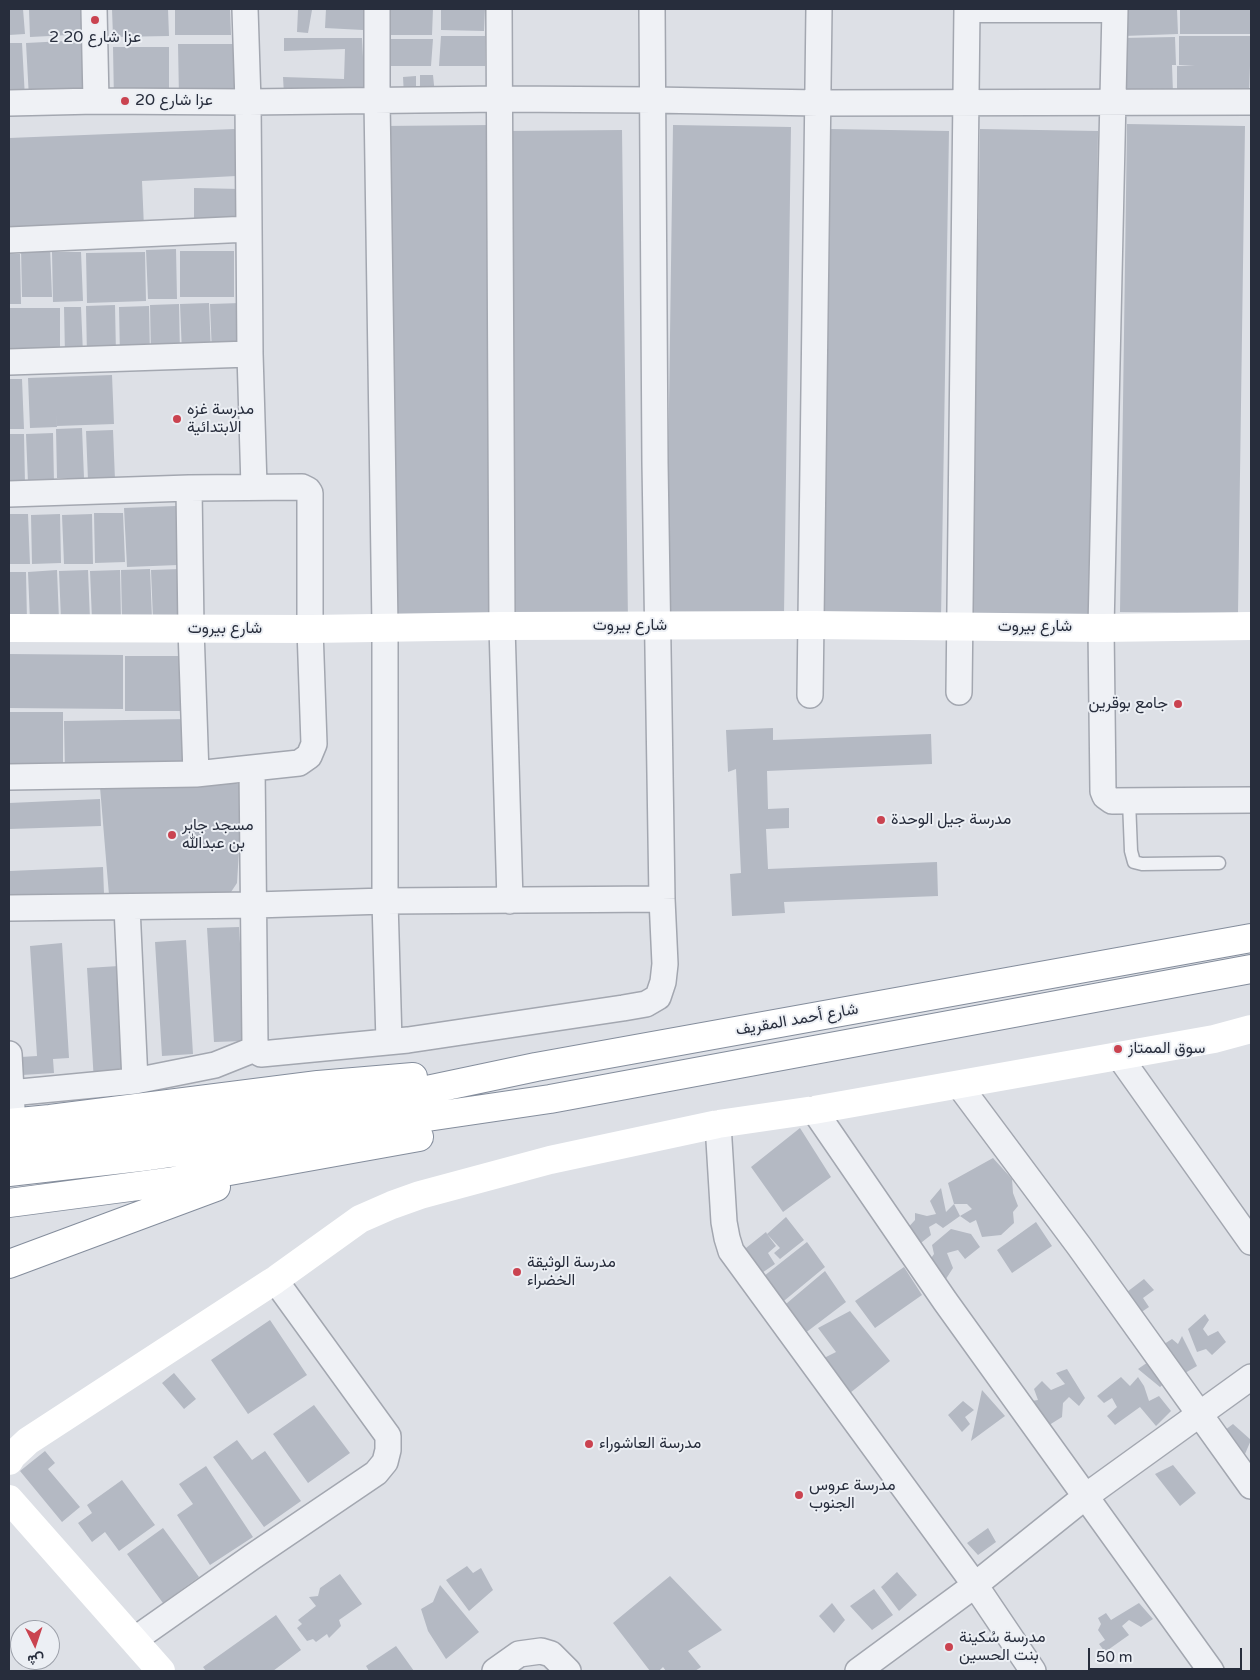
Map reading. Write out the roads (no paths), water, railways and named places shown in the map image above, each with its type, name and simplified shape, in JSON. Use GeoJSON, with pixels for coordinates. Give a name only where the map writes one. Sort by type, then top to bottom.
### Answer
{"type":"FeatureCollection","features":[{"type":"Feature","properties":{"kind":"main road","name":"شارع بيروت"},"geometry":{"type":"LineString","coordinates":[[9,628],[310,629],[812,625],[1101,628],[1251,626]]}},
{"type":"Feature","properties":{"kind":"main road","name":"شارع أحمد المقريف"},"geometry":{"type":"LineString","coordinates":[[345,1117],[394,1097],[536,1067],[1251,938]]}},
{"type":"Feature","properties":{"kind":"main road","name":"شارع أحمد المقريف"},"geometry":{"type":"LineString","coordinates":[[345,1117],[550,1099],[1251,969]]}},
{"type":"Feature","properties":{"kind":"main road"},"geometry":{"type":"LineString","coordinates":[[9,1461],[28,1441],[275,1280],[360,1219],[420,1194],[550,1160],[718,1124],[814,1110],[959,1085],[1214,1039],[1251,1029]]}},
{"type":"Feature","properties":{"kind":"main road"},"geometry":{"type":"LineString","coordinates":[[10,1109],[50,1119],[318,1085],[536,1067]]}},
{"type":"Feature","properties":{"kind":"main road"},"geometry":{"type":"LineString","coordinates":[[9,1203],[168,1182],[439,1133],[486,1121],[550,1099]]}},
{"type":"Feature","properties":{"kind":"main road"},"geometry":{"type":"LineString","coordinates":[[9,1147],[145,1131],[345,1117]]}},
{"type":"Feature","properties":{"kind":"main road"},"geometry":{"type":"LineString","coordinates":[[9,1172],[149,1156],[345,1117]]}},
{"type":"Feature","properties":{"kind":"main road"},"geometry":{"type":"LineString","coordinates":[[9,1264],[277,1163]]}},
{"type":"Feature","properties":{"kind":"main road"},"geometry":{"type":"LineString","coordinates":[[9,1499],[161,1671]]}},
{"type":"Feature","properties":{"kind":"street"},"geometry":{"type":"LineString","coordinates":[[94,9],[96,101]]}},
{"type":"Feature","properties":{"kind":"street"},"geometry":{"type":"LineString","coordinates":[[245,9],[254,487]]}},
{"type":"Feature","properties":{"kind":"street"},"geometry":{"type":"LineString","coordinates":[[377,9],[385,627],[385,901],[389,1042]]}},
{"type":"Feature","properties":{"kind":"street"},"geometry":{"type":"LineString","coordinates":[[499,9],[501,99],[502,626],[510,901]]}},
{"type":"Feature","properties":{"kind":"street"},"geometry":{"type":"LineString","coordinates":[[255,1049],[261,1054],[389,1042],[646,1004],[658,997],[663,982],[665,964],[662,899],[655,453],[652,9]]}},
{"type":"Feature","properties":{"kind":"street"},"geometry":{"type":"LineString","coordinates":[[810,695],[819,9]]}},
{"type":"Feature","properties":{"kind":"street"},"geometry":{"type":"LineString","coordinates":[[958,692],[966,12]]}},
{"type":"Feature","properties":{"kind":"street"},"geometry":{"type":"LineString","coordinates":[[1115,12],[1101,628],[1103,791],[1109,800],[1251,800]]}},
{"type":"Feature","properties":{"kind":"street"},"geometry":{"type":"LineString","coordinates":[[9,103],[501,99],[818,103],[1251,102]]}},
{"type":"Feature","properties":{"kind":"street"},"geometry":{"type":"LineString","coordinates":[[9,240],[249,229]]}},
{"type":"Feature","properties":{"kind":"street"},"geometry":{"type":"LineString","coordinates":[[9,362],[250,354]]}},
{"type":"Feature","properties":{"kind":"street"},"geometry":{"type":"LineString","coordinates":[[189,488],[196,774]]}},
{"type":"Feature","properties":{"kind":"street"},"geometry":{"type":"LineString","coordinates":[[9,494],[189,488],[306,488],[310,494],[310,629],[314,744],[309,756],[299,763],[196,774],[9,777]]}},
{"type":"Feature","properties":{"kind":"street"},"geometry":{"type":"LineString","coordinates":[[252,768],[255,905],[255,1049]]}},
{"type":"Feature","properties":{"kind":"street"},"geometry":{"type":"LineString","coordinates":[[9,908],[255,905],[385,901],[662,899]]}},
{"type":"Feature","properties":{"kind":"street"},"geometry":{"type":"LineString","coordinates":[[127,907],[135,1082]]}},
{"type":"Feature","properties":{"kind":"street"},"geometry":{"type":"LineString","coordinates":[[9,1054],[10,1109],[215,1065],[255,1049]]}},
{"type":"Feature","properties":{"kind":"street"},"geometry":{"type":"LineString","coordinates":[[1119,1056],[1251,1242]]}},
{"type":"Feature","properties":{"kind":"street"},"geometry":{"type":"LineString","coordinates":[[959,1085],[1085,1254],[1251,1486]]}},
{"type":"Feature","properties":{"kind":"street"},"geometry":{"type":"LineString","coordinates":[[814,1110],[945,1301],[1211,1671]]}},
{"type":"Feature","properties":{"kind":"street"},"geometry":{"type":"LineString","coordinates":[[718,1124],[724,1222],[731,1250],[975,1585],[1033,1671]]}},
{"type":"Feature","properties":{"kind":"street"},"geometry":{"type":"LineString","coordinates":[[134,1640],[376,1473],[385,1462],[388,1450],[388,1436],[275,1280]]}},
{"type":"Feature","properties":{"kind":"street"},"geometry":{"type":"LineString","coordinates":[[858,1671],[975,1585],[1086,1496],[1251,1377]]}},
{"type":"Feature","properties":{"kind":"street"},"geometry":{"type":"LineString","coordinates":[[495,1671],[519,1654],[541,1651],[551,1654],[568,1671]]}},
{"type":"Feature","properties":{"kind":"lane"},"geometry":{"type":"LineString","coordinates":[[966,12],[1115,12]]}},
{"type":"Feature","properties":{"kind":"lane"},"geometry":{"type":"LineString","coordinates":[[1129,801],[1131,851],[1134,862],[1142,864],[1219,864]]}},
{"type":"Feature","properties":{"kind":"place","name":"عزا شارع 20 2"},"geometry":{"type":"Point","coordinates":[95,20]}},
{"type":"Feature","properties":{"kind":"place","name":"عزا شارع 20"},"geometry":{"type":"Point","coordinates":[125,101]}},
{"type":"Feature","properties":{"kind":"place","name":"مدرسة غزه الابتدائية"},"geometry":{"type":"Point","coordinates":[177,419]}},
{"type":"Feature","properties":{"kind":"place","name":"جامع بوقرين"},"geometry":{"type":"Point","coordinates":[1178,704]}},
{"type":"Feature","properties":{"kind":"place","name":"مدرسة جيل الوحدة"},"geometry":{"type":"Point","coordinates":[881,820]}},
{"type":"Feature","properties":{"kind":"place","name":"مسجد جابر بن عبدالله"},"geometry":{"type":"Point","coordinates":[172,835]}},
{"type":"Feature","properties":{"kind":"place","name":"سوق الممتاز"},"geometry":{"type":"Point","coordinates":[1118,1049]}},
{"type":"Feature","properties":{"kind":"place","name":"مدرسة الوثيقة الخضراء"},"geometry":{"type":"Point","coordinates":[517,1272]}},
{"type":"Feature","properties":{"kind":"place","name":"مدرسة العاشوراء"},"geometry":{"type":"Point","coordinates":[589,1444]}},
{"type":"Feature","properties":{"kind":"place","name":"مدرسة عروس الجنوب"},"geometry":{"type":"Point","coordinates":[799,1495]}},
{"type":"Feature","properties":{"kind":"place","name":"مدرسة سُكينة بنت الحسين"},"geometry":{"type":"Point","coordinates":[949,1647]}}]}
